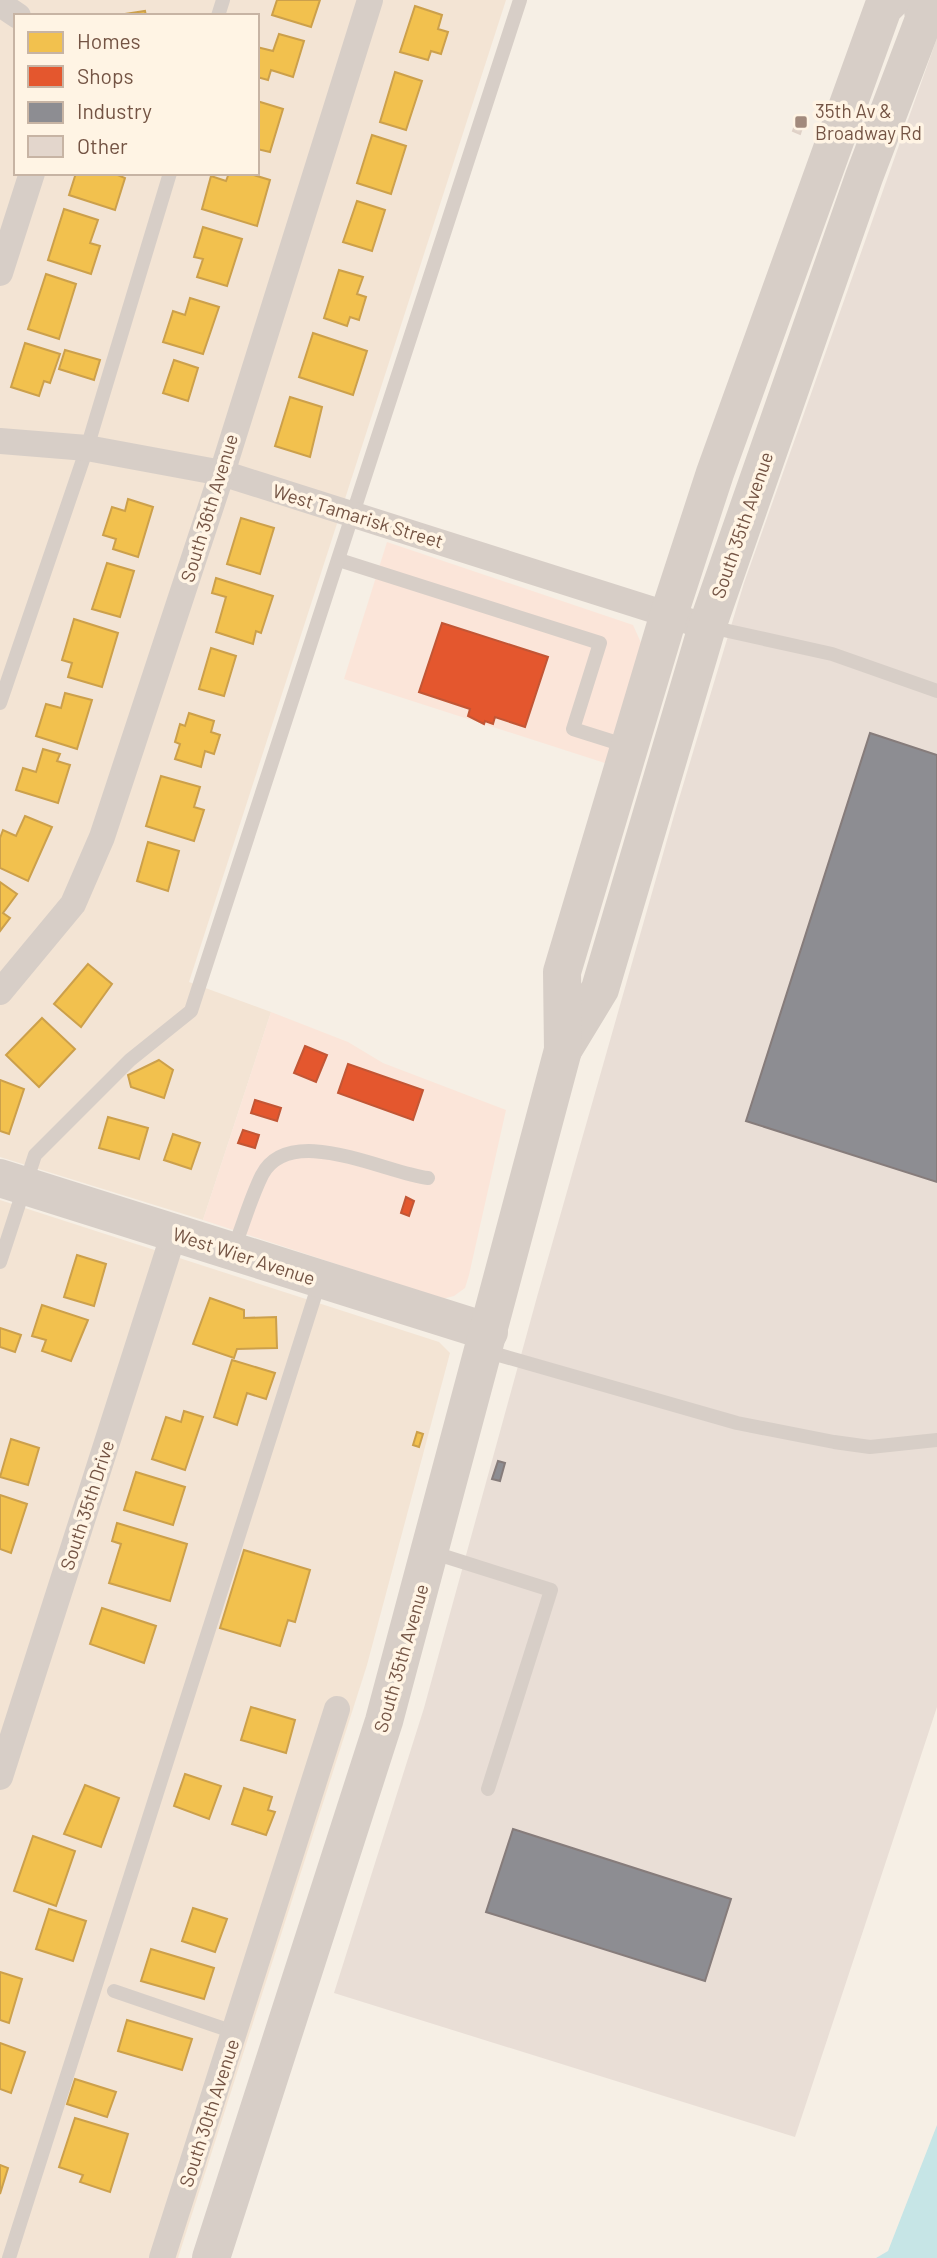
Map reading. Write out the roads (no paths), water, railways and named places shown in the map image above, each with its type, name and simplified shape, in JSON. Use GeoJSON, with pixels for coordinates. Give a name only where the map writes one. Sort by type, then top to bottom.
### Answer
{"type":"FeatureCollection","features":[{"type":"Feature","properties":{"kind":"main road","name":"South 35th Avenue"},"geometry":{"type":"LineString","coordinates":[[211,2258],[381,1731],[431,1552],[563,1050],[562,972],[669,614],[715,472],[883,8],[891,0]]}},
{"type":"Feature","properties":{"kind":"main road","name":"South 35th Avenue"},"geometry":{"type":"LineString","coordinates":[[563,1050],[600,989],[707,627],[864,177],[923,19],[922,0]]}},
{"type":"Feature","properties":{"kind":"main road","name":"West Wier Avenue"},"geometry":{"type":"LineString","coordinates":[[13,1182],[320,1280],[487,1341]]}},
{"type":"Feature","properties":{"kind":"street","name":"South 36th Avenue"},"geometry":{"type":"LineString","coordinates":[[0,992],[73,904],[92,859],[222,473],[370,0]]}},
{"type":"Feature","properties":{"kind":"street"},"geometry":{"type":"LineString","coordinates":[[0,4],[15,14]]}},
{"type":"Feature","properties":{"kind":"street"},"geometry":{"type":"LineString","coordinates":[[0,274],[31,175]]}},
{"type":"Feature","properties":{"kind":"street","name":"West Tamarisk Street"},"geometry":{"type":"LineString","coordinates":[[0,441],[87,448],[222,473],[707,627]]}},
{"type":"Feature","properties":{"kind":"street","name":"South 35th Drive"},"geometry":{"type":"LineString","coordinates":[[0,1777],[174,1233]]}},
{"type":"Feature","properties":{"kind":"street","name":"South 30th Avenue"},"geometry":{"type":"LineString","coordinates":[[162,2258],[337,1709]]}},
{"type":"Feature","properties":{"kind":"street"},"geometry":{"type":"LineString","coordinates":[[255,1967],[299,1982]]}},
{"type":"Feature","properties":{"kind":"lane"},"geometry":{"type":"LineString","coordinates":[[0,1262],[13,1182],[35,1154],[130,1060],[191,1011],[520,0]]}},
{"type":"Feature","properties":{"kind":"lane"},"geometry":{"type":"LineString","coordinates":[[0,703],[87,448],[169,175]]}},
{"type":"Feature","properties":{"kind":"lane"},"geometry":{"type":"LineString","coordinates":[[339,560],[600,643],[573,729],[630,747]]}},
{"type":"Feature","properties":{"kind":"lane"},"geometry":{"type":"LineString","coordinates":[[707,627],[832,653],[937,691]]}},
{"type":"Feature","properties":{"kind":"lane"},"geometry":{"type":"LineString","coordinates":[[232,1252],[263,1173],[276,1159],[288,1154],[312,1149],[428,1178]]}},
{"type":"Feature","properties":{"kind":"lane"},"geometry":{"type":"LineString","coordinates":[[9,2258],[320,1280]]}},
{"type":"Feature","properties":{"kind":"lane"},"geometry":{"type":"LineString","coordinates":[[487,1341],[737,1423],[870,1447],[937,1440]]}},
{"type":"Feature","properties":{"kind":"lane"},"geometry":{"type":"LineString","coordinates":[[431,1552],[551,1590],[488,1789]]}},
{"type":"Feature","properties":{"kind":"lane"},"geometry":{"type":"LineString","coordinates":[[114,1991],[234,2032]]}},
{"type":"Feature","properties":{"kind":"water"},"geometry":{"type":"Polygon","coordinates":[[[937,2125],[937,2258],[876,2258],[888,2251],[937,2125]]]}},
{"type":"Feature","properties":{"kind":"place","name":"35th Av & Broadway Rd"},"geometry":{"type":"Point","coordinates":[801,122]}}]}
